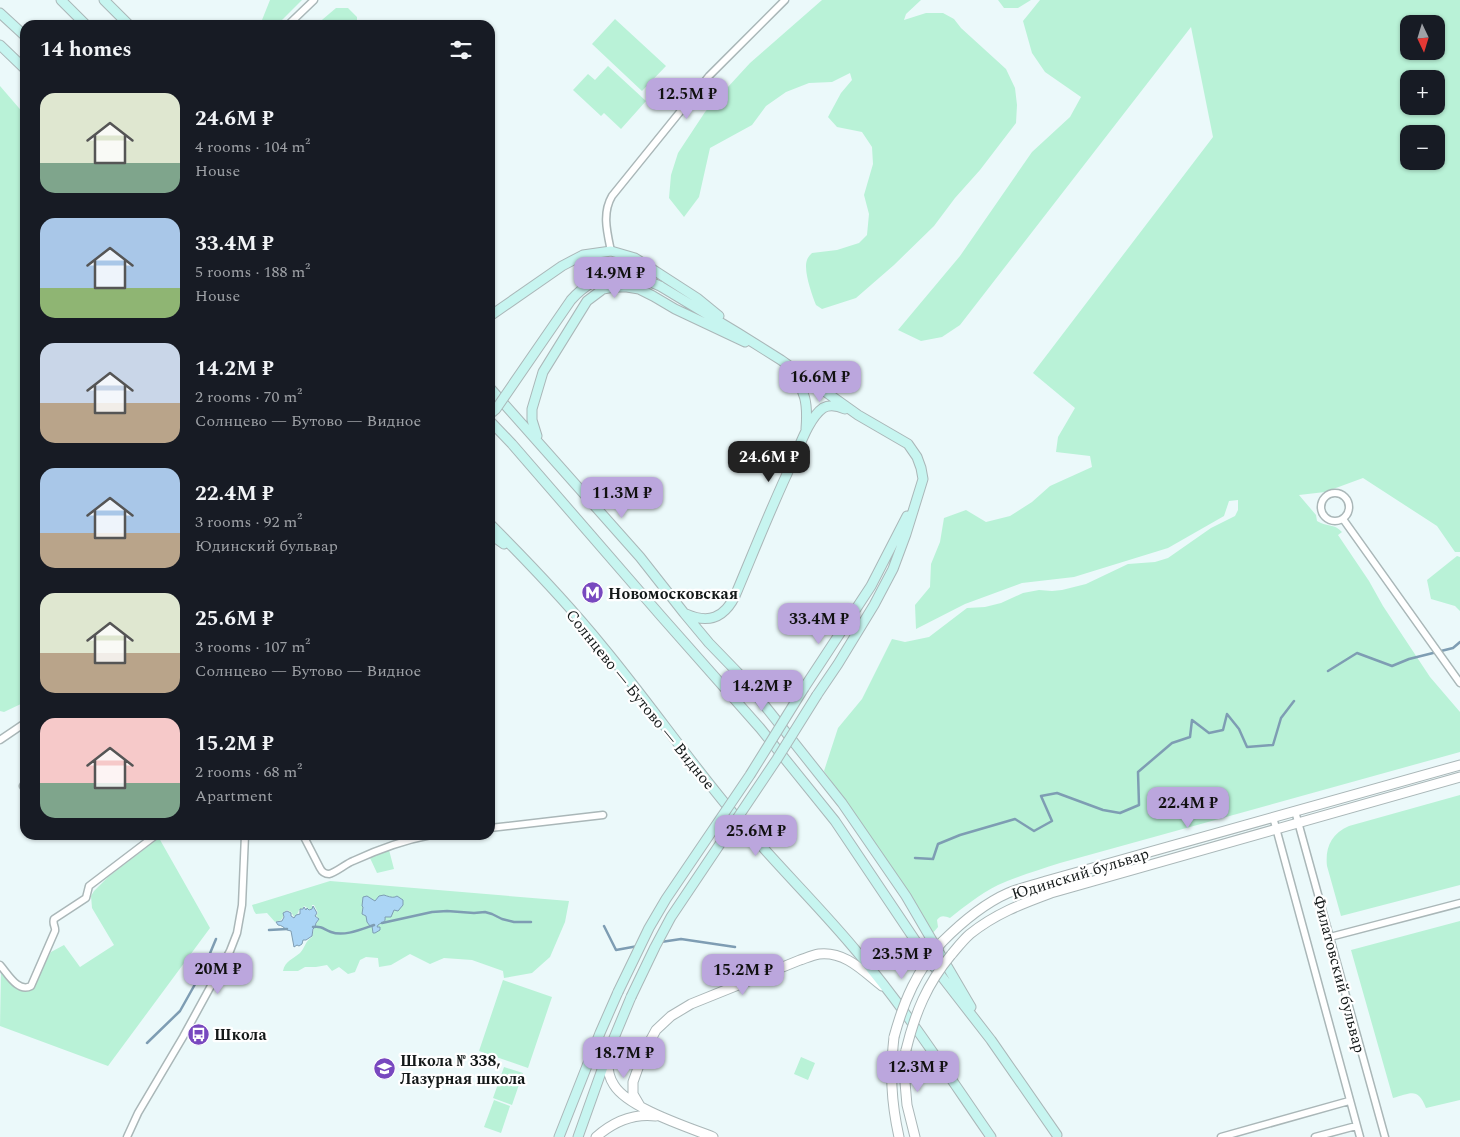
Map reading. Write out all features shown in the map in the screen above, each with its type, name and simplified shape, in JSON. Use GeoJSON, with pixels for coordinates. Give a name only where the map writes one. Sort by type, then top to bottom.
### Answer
{"type":"FeatureCollection","features":[{"type":"Feature","properties":{"kind":"main road"},"geometry":{"type":"LineString","coordinates":[[61,0],[81,20]]}},
{"type":"Feature","properties":{"kind":"main road"},"geometry":{"type":"LineString","coordinates":[[104,0],[124,20]]}},
{"type":"Feature","properties":{"kind":"main road"},"geometry":{"type":"LineString","coordinates":[[0,13],[20,31]]}},
{"type":"Feature","properties":{"kind":"main road"},"geometry":{"type":"LineString","coordinates":[[0,45],[20,64]]}},
{"type":"Feature","properties":{"kind":"main road"},"geometry":{"type":"LineString","coordinates":[[495,313],[562,266],[583,255],[611,251],[635,258],[674,283],[697,298],[738,333]]}},
{"type":"Feature","properties":{"kind":"main road"},"geometry":{"type":"LineString","coordinates":[[495,409],[571,300],[581,289],[595,280],[626,275],[644,279],[660,286],[781,360],[852,411],[908,444],[917,457],[921,468],[922,479],[916,501],[906,534],[888,579],[874,605],[776,759],[671,917],[631,997],[609,1050],[578,1137]]}},
{"type":"Feature","properties":{"kind":"main road"},"geometry":{"type":"LineString","coordinates":[[540,443],[534,430],[532,409],[543,372],[587,301],[603,289],[627,287],[639,289],[675,310],[770,353]]}},
{"type":"Feature","properties":{"kind":"main road"},"geometry":{"type":"LineString","coordinates":[[781,360],[803,390],[806,400],[806,431]]}},
{"type":"Feature","properties":{"kind":"main road"},"geometry":{"type":"LineString","coordinates":[[495,394],[640,557],[709,643],[742,677],[842,803],[906,896],[991,1040]]}},
{"type":"Feature","properties":{"kind":"main road"},"geometry":{"type":"LineString","coordinates":[[684,613],[697,619],[705,619],[714,617],[729,608],[736,596],[806,431],[814,418],[822,409],[828,406],[837,406],[852,411]]}},
{"type":"Feature","properties":{"kind":"main road"},"geometry":{"type":"LineString","coordinates":[[495,426],[760,728],[835,821],[925,955],[991,1040],[1057,1135]]}},
{"type":"Feature","properties":{"kind":"main road"},"geometry":{"type":"LineString","coordinates":[[559,1137],[600,1033],[645,936],[666,899],[872,586],[916,501]]}},
{"type":"Feature","properties":{"kind":"main road","name":"Солнцево — Бутово — Видное"},"geometry":{"type":"LineString","coordinates":[[495,529],[534,568],[603,647],[697,769],[747,830],[827,916],[890,992],[991,1137]]}},
{"type":"Feature","properties":{"kind":"main road"},"geometry":{"type":"LineString","coordinates":[[495,538],[534,568]]}},
{"type":"Feature","properties":{"kind":"street"},"geometry":{"type":"LineString","coordinates":[[293,20],[314,0]]}},
{"type":"Feature","properties":{"kind":"street"},"geometry":{"type":"LineString","coordinates":[[611,251],[606,212],[612,196],[709,76],[785,0]]}},
{"type":"Feature","properties":{"kind":"street"},"geometry":{"type":"LineString","coordinates":[[1340,494],[1347,499],[1349,511],[1342,519],[1335,521],[1324,516],[1321,507],[1327,496],[1340,494]]}},
{"type":"Feature","properties":{"kind":"street"},"geometry":{"type":"LineString","coordinates":[[1342,519],[1460,683]]}},
{"type":"Feature","properties":{"kind":"street"},"geometry":{"type":"LineString","coordinates":[[0,740],[20,726]]}},
{"type":"Feature","properties":{"kind":"street","name":"Юдинский бульвар"},"geometry":{"type":"LineString","coordinates":[[899,1137],[891,1081],[894,1037],[908,994],[933,952],[967,918],[986,905],[1009,893],[1046,881],[1460,765]]}},
{"type":"Feature","properties":{"kind":"street","name":"Юдинский бульвар"},"geometry":{"type":"LineString","coordinates":[[915,1137],[907,1105],[904,1071],[906,1050],[912,1024],[925,992],[940,968],[968,935],[993,918],[1017,905],[1051,893],[1460,777]]}},
{"type":"Feature","properties":{"kind":"street","name":"Филатовский бульвар"},"geometry":{"type":"LineString","coordinates":[[1295,811],[1385,1137]]}},
{"type":"Feature","properties":{"kind":"street"},"geometry":{"type":"LineString","coordinates":[[495,827],[603,815]]}},
{"type":"Feature","properties":{"kind":"street","name":"Филатовский бульвар"},"geometry":{"type":"LineString","coordinates":[[1273,817],[1360,1137]]}},
{"type":"Feature","properties":{"kind":"street"},"geometry":{"type":"LineString","coordinates":[[0,965],[20,987],[26,988],[31,986],[55,931],[54,920],[86,898],[90,886],[150,840]]}},
{"type":"Feature","properties":{"kind":"street"},"geometry":{"type":"LineString","coordinates":[[127,1137],[138,1113],[183,1036],[237,933],[242,905],[245,840]]}},
{"type":"Feature","properties":{"kind":"street"},"geometry":{"type":"LineString","coordinates":[[306,840],[320,868],[328,874],[384,847],[409,840]]}},
{"type":"Feature","properties":{"kind":"street"},"geometry":{"type":"LineString","coordinates":[[1330,937],[1460,903]]}},
{"type":"Feature","properties":{"kind":"street"},"geometry":{"type":"LineString","coordinates":[[640,1106],[633,1094],[633,1082],[648,1042],[656,1030],[671,1016],[692,1004],[818,954],[832,954],[844,957],[890,992]]}},
{"type":"Feature","properties":{"kind":"street"},"geometry":{"type":"LineString","coordinates":[[609,1050],[608,1071],[614,1086],[624,1096],[662,1117],[714,1137]]}},
{"type":"Feature","properties":{"kind":"street"},"geometry":{"type":"LineString","coordinates":[[1221,1137],[1247,1134],[1349,1101]]}},
{"type":"Feature","properties":{"kind":"street"},"geometry":{"type":"LineString","coordinates":[[596,1137],[628,1118],[642,1116],[662,1117]]}},
{"type":"Feature","properties":{"kind":"street"},"geometry":{"type":"LineString","coordinates":[[1314,1137],[1356,1126]]}},
{"type":"Feature","properties":{"kind":"green space"},"geometry":{"type":"Polygon","coordinates":[[[270,0],[302,0],[282,20],[262,20],[270,0]]]}},
{"type":"Feature","properties":{"kind":"green space"},"geometry":{"type":"Polygon","coordinates":[[[822,0],[921,0],[906,14],[904,20],[926,13],[943,13],[954,19],[961,28],[1006,69],[1015,88],[1017,105],[1016,123],[934,226],[894,265],[856,298],[822,309],[816,305],[809,282],[806,270],[808,258],[812,253],[837,250],[859,243],[867,235],[869,214],[864,195],[873,164],[872,147],[862,132],[837,127],[828,117],[841,93],[852,80],[850,73],[832,82],[809,83],[786,92],[766,106],[752,125],[710,148],[699,197],[684,217],[669,198],[671,175],[678,153],[705,112],[750,63],[822,0]]]}},
{"type":"Feature","properties":{"kind":"green space"},"geometry":{"type":"Polygon","coordinates":[[[998,0],[1031,0],[1018,8],[1004,8],[998,0]]]}},
{"type":"Feature","properties":{"kind":"green space"},"geometry":{"type":"Polygon","coordinates":[[[1040,0],[1460,0],[1460,552],[1455,552],[1437,526],[1363,478],[1325,492],[1299,495],[1316,515],[1317,521],[1336,527],[1342,532],[1338,535],[1369,581],[1383,606],[1430,677],[1460,712],[1460,752],[1029,873],[991,889],[950,918],[940,917],[937,920],[938,927],[932,934],[876,846],[824,771],[838,728],[862,699],[892,639],[905,642],[929,637],[967,608],[985,607],[1001,603],[1023,593],[1039,590],[1062,590],[1086,584],[1128,564],[1155,562],[1168,558],[1211,528],[1235,516],[1238,510],[1238,500],[1229,501],[1224,516],[1168,548],[1074,577],[1022,583],[965,604],[916,629],[915,605],[930,587],[931,564],[940,542],[944,518],[966,510],[986,522],[1010,516],[1032,502],[1050,486],[1092,467],[1090,456],[1056,452],[1058,437],[1075,408],[1033,373],[1213,137],[1191,27],[960,325],[942,337],[921,341],[898,330],[960,256],[1032,152],[1070,117],[1081,97],[1045,72],[1032,53],[1023,21],[1040,0]]]}},
{"type":"Feature","properties":{"kind":"green space"},"geometry":{"type":"Polygon","coordinates":[[[336,8],[348,8],[357,17],[357,20],[322,20],[336,8]]]}},
{"type":"Feature","properties":{"kind":"green space"},"geometry":{"type":"Polygon","coordinates":[[[615,19],[666,66],[642,91],[592,44],[615,19]]]}},
{"type":"Feature","properties":{"kind":"green space"},"geometry":{"type":"Polygon","coordinates":[[[608,66],[646,101],[621,129],[604,113],[601,116],[573,90],[588,74],[595,80],[608,66]]]}},
{"type":"Feature","properties":{"kind":"green space"},"geometry":{"type":"Polygon","coordinates":[[[0,86],[20,109],[20,704],[4,712],[0,711],[0,86]]]}},
{"type":"Feature","properties":{"kind":"green space"},"geometry":{"type":"Polygon","coordinates":[[[1457,556],[1460,557],[1460,611],[1455,606],[1431,599],[1427,580],[1457,556]]]}},
{"type":"Feature","properties":{"kind":"green space"},"geometry":{"type":"Polygon","coordinates":[[[1460,795],[1460,885],[1341,916],[1327,866],[1328,848],[1334,837],[1349,826],[1460,795]]]}},
{"type":"Feature","properties":{"kind":"green space"},"geometry":{"type":"Polygon","coordinates":[[[156,840],[160,840],[210,928],[108,1066],[0,1026],[1,973],[18,988],[32,988],[51,952],[64,945],[80,967],[114,945],[92,908],[91,896],[108,877],[156,840]]]}},
{"type":"Feature","properties":{"kind":"green space"},"geometry":{"type":"Polygon","coordinates":[[[389,850],[394,869],[377,873],[370,858],[389,850]]]}},
{"type":"Feature","properties":{"kind":"green space"},"geometry":{"type":"Polygon","coordinates":[[[330,881],[569,901],[565,922],[550,957],[532,973],[504,978],[503,971],[472,960],[444,958],[430,964],[410,954],[391,965],[379,967],[378,958],[366,957],[360,960],[355,972],[348,974],[339,967],[332,971],[327,965],[305,967],[298,971],[283,971],[287,962],[300,953],[312,937],[319,919],[316,915],[318,913],[314,905],[312,905],[312,909],[304,906],[294,917],[287,910],[283,913],[281,920],[275,922],[267,913],[256,914],[252,905],[330,881]]]}},
{"type":"Feature","properties":{"kind":"green space"},"geometry":{"type":"Polygon","coordinates":[[[1460,921],[1460,1100],[1426,1108],[1417,1094],[1409,1093],[1393,1098],[1351,950],[1460,921]]]}},
{"type":"Feature","properties":{"kind":"green space"},"geometry":{"type":"Polygon","coordinates":[[[503,980],[552,997],[528,1068],[479,1051],[503,980]]]}},
{"type":"Feature","properties":{"kind":"green space"},"geometry":{"type":"Polygon","coordinates":[[[801,1057],[815,1063],[808,1080],[794,1074],[801,1057]]]}},
{"type":"Feature","properties":{"kind":"green space"},"geometry":{"type":"Polygon","coordinates":[[[504,1067],[523,1073],[512,1105],[493,1098],[504,1067]]]}},
{"type":"Feature","properties":{"kind":"green space"},"geometry":{"type":"Polygon","coordinates":[[[494,1100],[510,1106],[501,1133],[484,1127],[494,1100]]]}},
{"type":"Feature","properties":{"kind":"water"},"geometry":{"type":"Polygon","coordinates":[[[367,896],[375,901],[379,896],[397,896],[403,900],[403,905],[398,911],[394,910],[391,917],[385,917],[384,921],[377,927],[380,927],[380,930],[373,933],[372,926],[367,922],[366,916],[362,914],[363,897],[367,896]]]}},
{"type":"Feature","properties":{"kind":"water"},"geometry":{"type":"Polygon","coordinates":[[[313,906],[317,913],[315,916],[319,919],[313,929],[312,936],[303,940],[299,946],[294,947],[291,931],[278,925],[276,922],[282,921],[283,913],[287,911],[294,918],[300,914],[300,909],[304,907],[306,910],[307,908],[309,910],[313,906]]]}},
{"type":"Feature","properties":{"kind":"waterway"},"geometry":{"type":"LineString","coordinates":[[1328,671],[1357,653],[1392,666],[1409,659],[1453,648],[1460,642]]}},
{"type":"Feature","properties":{"kind":"waterway"},"geometry":{"type":"LineString","coordinates":[[915,858],[933,859],[938,844],[960,835],[1015,819],[1034,831],[1052,821],[1041,796],[1057,793],[1103,810],[1120,813],[1139,805],[1138,772],[1172,743],[1190,737],[1192,720],[1209,733],[1223,730],[1227,714],[1239,729],[1247,747],[1273,745],[1281,718],[1294,701]]}},
{"type":"Feature","properties":{"kind":"waterway"},"geometry":{"type":"LineString","coordinates":[[382,923],[432,912],[447,911],[485,912],[514,922],[531,922]]}},
{"type":"Feature","properties":{"kind":"waterway"},"geometry":{"type":"LineString","coordinates":[[313,927],[321,927],[331,932],[342,934],[374,925]]}},
{"type":"Feature","properties":{"kind":"waterway"},"geometry":{"type":"LineString","coordinates":[[604,926],[616,950],[638,946]]}},
{"type":"Feature","properties":{"kind":"waterway"},"geometry":{"type":"LineString","coordinates":[[269,930],[287,929]]}},
{"type":"Feature","properties":{"kind":"waterway"},"geometry":{"type":"LineString","coordinates":[[147,1043],[180,1011],[203,970],[216,939]]}},
{"type":"Feature","properties":{"kind":"waterway"},"geometry":{"type":"LineString","coordinates":[[661,942],[681,939],[735,947]]}},
{"type":"Feature","properties":{"kind":"place","name":"Новомосковская"},"geometry":{"type":"Point","coordinates":[592,593]}},
{"type":"Feature","properties":{"kind":"place","name":"Школа"},"geometry":{"type":"Point","coordinates":[198,1034]}},
{"type":"Feature","properties":{"kind":"place","name":"Школа № 338, Лазурная школа"},"geometry":{"type":"Point","coordinates":[384,1069]}}]}
